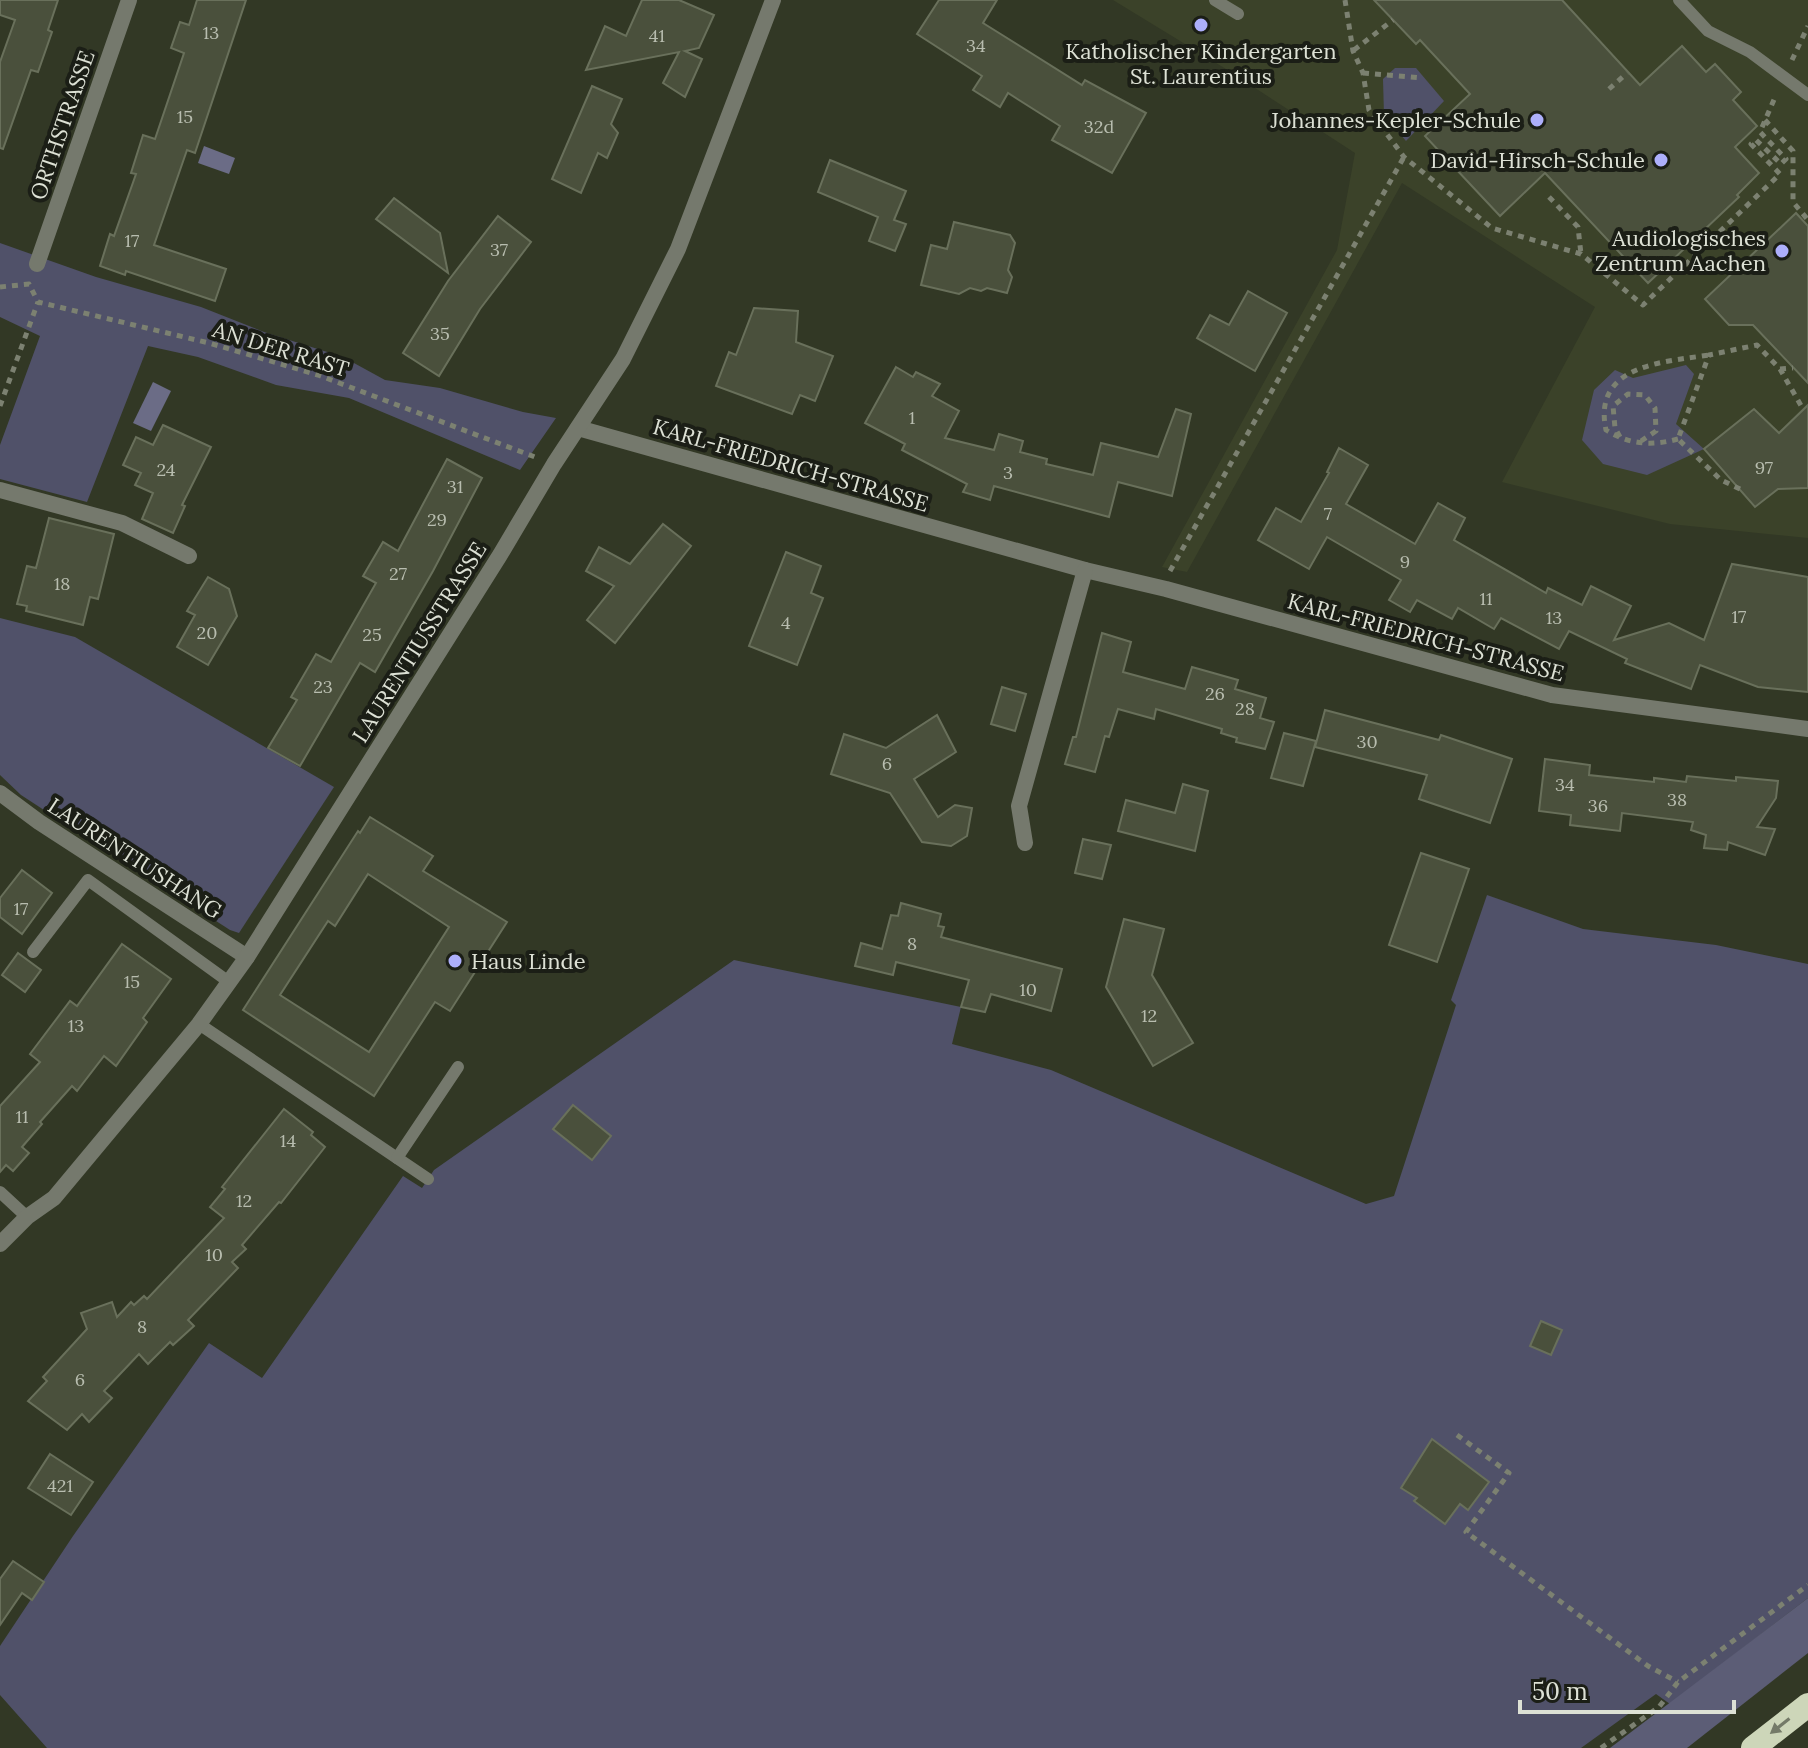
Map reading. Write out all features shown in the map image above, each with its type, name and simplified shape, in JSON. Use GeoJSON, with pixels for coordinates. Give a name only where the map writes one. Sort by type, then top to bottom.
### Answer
{"type":"FeatureCollection","features":[{"type":"Feature","properties":{"kind":"highway"},"geometry":{"type":"LineString","coordinates":[[1753,1748],[1808,1705]]}},
{"type":"Feature","properties":{"kind":"street","name":"ORTHSTRASSE"},"geometry":{"type":"LineString","coordinates":[[37,264],[129,0]]}},
{"type":"Feature","properties":{"kind":"street","name":"LAURENTIUSSTRASSE"},"geometry":{"type":"LineString","coordinates":[[0,1244],[27,1217],[54,1198],[199,1024],[247,957],[554,464],[623,359],[678,249],[773,0]]}},
{"type":"Feature","properties":{"kind":"street","name":"KARL-FRIEDRICH-STRASSE"},"geometry":{"type":"LineString","coordinates":[[578,428],[1085,570],[1166,589],[1552,695],[1808,729]]}},
{"type":"Feature","properties":{"kind":"street"},"geometry":{"type":"LineString","coordinates":[[0,490],[122,523],[189,556]]}},
{"type":"Feature","properties":{"kind":"street"},"geometry":{"type":"LineString","coordinates":[[1025,843],[1019,806],[1085,570]]}},
{"type":"Feature","properties":{"kind":"street","name":"LAURENTIUSHANG"},"geometry":{"type":"LineString","coordinates":[[0,793],[39,822],[247,957]]}},
{"type":"Feature","properties":{"kind":"lane"},"geometry":{"type":"LineString","coordinates":[[1215,0],[1238,14]]}},
{"type":"Feature","properties":{"kind":"lane"},"geometry":{"type":"LineString","coordinates":[[1679,0],[1708,31],[1750,52],[1808,95]]}},
{"type":"Feature","properties":{"kind":"lane"},"geometry":{"type":"LineString","coordinates":[[33,952],[88,880],[229,982]]}},
{"type":"Feature","properties":{"kind":"lane"},"geometry":{"type":"LineString","coordinates":[[199,1024],[428,1179]]}},
{"type":"Feature","properties":{"kind":"lane"},"geometry":{"type":"LineString","coordinates":[[397,1158],[458,1067]]}},
{"type":"Feature","properties":{"kind":"lane"},"geometry":{"type":"LineString","coordinates":[[0,1192],[27,1217]]}},
{"type":"Feature","properties":{"kind":"path"},"geometry":{"type":"LineString","coordinates":[[1345,0],[1353,51],[1363,73],[1369,110],[1404,157],[1492,228],[1581,254],[1643,305],[1780,174],[1751,144],[1756,140],[1781,164],[1786,159],[1760,132],[1808,26]]}},
{"type":"Feature","properties":{"kind":"path"},"geometry":{"type":"LineString","coordinates":[[1353,51],[1393,20]]}},
{"type":"Feature","properties":{"kind":"path"},"geometry":{"type":"LineString","coordinates":[[1363,73],[1422,78]]}},
{"type":"Feature","properties":{"kind":"path"},"geometry":{"type":"LineString","coordinates":[[1609,89],[1627,73]]}},
{"type":"Feature","properties":{"kind":"path"},"geometry":{"type":"LineString","coordinates":[[1765,120],[1793,151],[1793,202],[1808,220]]}},
{"type":"Feature","properties":{"kind":"path"},"geometry":{"type":"LineString","coordinates":[[1166,589],[1172,567],[1404,157]]}},
{"type":"Feature","properties":{"kind":"path"},"geometry":{"type":"LineString","coordinates":[[1549,197],[1578,227],[1581,254]]}},
{"type":"Feature","properties":{"kind":"path","name":"AN DER RAST"},"geometry":{"type":"LineString","coordinates":[[0,287],[29,284],[38,302],[209,343],[318,375],[554,464]]}},
{"type":"Feature","properties":{"kind":"path"},"geometry":{"type":"LineString","coordinates":[[0,406],[38,302]]}},
{"type":"Feature","properties":{"kind":"path"},"geometry":{"type":"LineString","coordinates":[[1678,439],[1637,444],[1621,440],[1606,430],[1603,415],[1605,399],[1623,379],[1647,364],[1757,345],[1780,369],[1803,409]]}},
{"type":"Feature","properties":{"kind":"path"},"geometry":{"type":"LineString","coordinates":[[1678,439],[1709,355]]}},
{"type":"Feature","properties":{"kind":"path"},"geometry":{"type":"LineString","coordinates":[[1780,369],[1793,368]]}},
{"type":"Feature","properties":{"kind":"path"},"geometry":{"type":"LineString","coordinates":[[1621,440],[1615,428],[1613,406],[1628,394],[1645,395],[1655,408],[1656,431],[1637,444]]}},
{"type":"Feature","properties":{"kind":"path"},"geometry":{"type":"LineString","coordinates":[[1678,439],[1721,480],[1740,489]]}},
{"type":"Feature","properties":{"kind":"path"},"geometry":{"type":"LineString","coordinates":[[1457,1435],[1509,1473],[1466,1532],[1648,1666],[1678,1682]]}},
{"type":"Feature","properties":{"kind":"path"},"geometry":{"type":"LineString","coordinates":[[1601,1748],[1659,1707],[1678,1682],[1808,1585]]}},
{"type":"Feature","properties":{"kind":"shaded area"},"geometry":{"type":"Polygon","coordinates":[[[1113,0],[1808,0],[1808,538],[1670,524],[1502,482],[1595,307],[1402,183],[1187,572],[1162,567],[1337,250],[1355,153],[1113,0]]]}},
{"type":"Feature","properties":{"kind":"shaded area"},"geometry":{"type":"Polygon","coordinates":[[[1395,68],[1416,68],[1444,101],[1406,141],[1384,115],[1383,79],[1395,68]]]}},
{"type":"Feature","properties":{"kind":"shaded area"},"geometry":{"type":"Polygon","coordinates":[[[204,146],[235,158],[229,174],[198,163],[204,146]]]}},
{"type":"Feature","properties":{"kind":"shaded area"},"geometry":{"type":"Polygon","coordinates":[[[0,243],[96,277],[201,307],[264,332],[343,357],[385,380],[440,388],[523,412],[556,418],[520,470],[349,398],[276,385],[198,357],[148,346],[87,502],[0,479],[0,445],[40,336],[0,317],[0,243]]]}},
{"type":"Feature","properties":{"kind":"shaded area"},"geometry":{"type":"Polygon","coordinates":[[[1686,365],[1694,374],[1676,424],[1704,449],[1647,475],[1603,464],[1582,440],[1594,390],[1615,370],[1633,378],[1686,365]]]}},
{"type":"Feature","properties":{"kind":"shaded area"},"geometry":{"type":"Polygon","coordinates":[[[153,382],[171,391],[151,431],[133,423],[153,382]]]}},
{"type":"Feature","properties":{"kind":"shaded area"},"geometry":{"type":"Polygon","coordinates":[[[0,618],[75,637],[334,787],[239,933],[21,795],[0,775],[0,618]]]}},
{"type":"Feature","properties":{"kind":"shaded area"},"geometry":{"type":"Polygon","coordinates":[[[1487,895],[1583,929],[1716,945],[1808,964],[1808,1598],[1670,1704],[1656,1694],[1581,1748],[47,1748],[0,1695],[0,1646],[209,1343],[262,1378],[403,1176],[422,1188],[434,1170],[734,960],[961,1007],[952,1044],[1051,1070],[1366,1204],[1394,1196],[1456,1005],[1451,1000],[1487,895]]]}},
{"type":"Feature","properties":{"kind":"shaded area"},"geometry":{"type":"Polygon","coordinates":[[[1808,1598],[1808,1653],[1687,1748],[1610,1748],[1808,1598]]]}},
{"type":"Feature","properties":{"kind":"building"},"geometry":{"type":"Polygon","coordinates":[[[0,0],[58,0],[48,30],[52,32],[38,72],[31,70],[3,149],[0,148],[0,62],[15,20],[0,15],[0,0]]]}},
{"type":"Feature","properties":{"kind":"building"},"geometry":{"type":"Polygon","coordinates":[[[197,0],[246,0],[195,153],[187,150],[154,245],[226,269],[215,301],[126,271],[125,275],[100,266],[136,174],[131,173],[143,135],[155,139],[184,53],[171,48],[180,22],[189,25],[197,0]]]}},
{"type":"Feature","properties":{"kind":"building"},"geometry":{"type":"Polygon","coordinates":[[[642,0],[679,0],[714,15],[699,48],[685,51],[702,59],[685,97],[663,83],[679,52],[586,70],[605,26],[626,36],[642,0]]]}},
{"type":"Feature","properties":{"kind":"building"},"geometry":{"type":"Polygon","coordinates":[[[939,0],[997,0],[983,23],[1082,85],[1085,80],[1146,113],[1112,173],[1052,140],[1060,126],[1008,93],[1000,107],[973,90],[982,76],[917,34],[939,0]]]}},
{"type":"Feature","properties":{"kind":"building"},"geometry":{"type":"Polygon","coordinates":[[[1374,0],[1562,0],[1640,85],[1682,46],[1706,72],[1715,64],[1741,92],[1733,100],[1757,126],[1735,147],[1759,173],[1737,195],[1739,197],[1648,283],[1545,173],[1500,216],[1425,136],[1470,94],[1420,40],[1416,44],[1374,0]]]}},
{"type":"Feature","properties":{"kind":"building"},"geometry":{"type":"Polygon","coordinates":[[[592,86],[622,99],[611,124],[618,133],[607,158],[598,153],[581,193],[552,179],[592,86]]]}},
{"type":"Feature","properties":{"kind":"building"},"geometry":{"type":"Polygon","coordinates":[[[830,160],[906,191],[894,220],[906,224],[895,251],[869,241],[878,217],[818,192],[830,160]]]}},
{"type":"Feature","properties":{"kind":"building"},"geometry":{"type":"Polygon","coordinates":[[[394,198],[440,233],[448,273],[376,219],[394,198]]]}},
{"type":"Feature","properties":{"kind":"building","name":"Audiologisches Zentrum Aachen"},"geometry":{"type":"Polygon","coordinates":[[[1796,213],[1808,226],[1808,383],[1753,325],[1729,325],[1705,299],[1796,213]]]}},
{"type":"Feature","properties":{"kind":"building"},"geometry":{"type":"Polygon","coordinates":[[[498,216],[531,242],[480,309],[439,376],[403,353],[448,281],[498,216]]]}},
{"type":"Feature","properties":{"kind":"building"},"geometry":{"type":"Polygon","coordinates":[[[954,222],[1010,235],[1015,243],[1008,270],[1012,277],[1007,293],[970,288],[959,294],[921,285],[931,245],[947,249],[954,222]]]}},
{"type":"Feature","properties":{"kind":"building"},"geometry":{"type":"Polygon","coordinates":[[[1248,291],[1287,313],[1255,371],[1197,338],[1210,315],[1229,325],[1248,291]]]}},
{"type":"Feature","properties":{"kind":"building"},"geometry":{"type":"Polygon","coordinates":[[[754,308],[798,311],[796,342],[833,356],[815,401],[800,395],[792,414],[716,386],[729,352],[736,355],[754,308]]]}},
{"type":"Feature","properties":{"kind":"building"},"geometry":{"type":"Polygon","coordinates":[[[896,367],[913,377],[916,372],[940,384],[932,396],[959,411],[945,438],[994,450],[999,434],[1023,441],[1020,452],[1047,459],[1046,464],[1093,475],[1101,443],[1158,457],[1176,409],[1191,414],[1172,496],[1118,482],[1109,517],[994,486],[990,500],[963,492],[967,484],[902,450],[905,444],[865,423],[896,367]]]}},
{"type":"Feature","properties":{"kind":"building"},"geometry":{"type":"Polygon","coordinates":[[[1808,405],[1808,488],[1778,489],[1755,507],[1704,449],[1754,409],[1779,433],[1808,405]]]}},
{"type":"Feature","properties":{"kind":"building"},"geometry":{"type":"Polygon","coordinates":[[[163,425],[211,447],[182,505],[185,506],[173,533],[142,519],[153,493],[135,485],[141,473],[123,465],[136,437],[153,445],[163,425]]]}},
{"type":"Feature","properties":{"kind":"building"},"geometry":{"type":"Polygon","coordinates":[[[1339,448],[1368,465],[1346,504],[1415,544],[1438,503],[1465,518],[1454,540],[1546,593],[1548,588],[1582,605],[1591,586],[1631,606],[1614,640],[1669,623],[1704,640],[1732,564],[1808,577],[1808,692],[1758,687],[1700,665],[1691,689],[1625,663],[1627,659],[1569,631],[1559,649],[1501,618],[1494,629],[1458,608],[1452,619],[1417,600],[1410,612],[1389,600],[1401,580],[1327,537],[1309,569],[1258,540],[1276,508],[1301,522],[1329,473],[1339,448]]]}},
{"type":"Feature","properties":{"kind":"building"},"geometry":{"type":"Polygon","coordinates":[[[447,459],[482,478],[375,672],[360,663],[300,766],[268,748],[297,700],[291,697],[316,654],[331,662],[376,583],[363,576],[383,542],[398,551],[447,459]]]}},
{"type":"Feature","properties":{"kind":"building"},"geometry":{"type":"Polygon","coordinates":[[[49,518],[114,534],[98,599],[90,597],[83,625],[26,611],[27,606],[17,604],[27,566],[36,568],[49,518]]]}},
{"type":"Feature","properties":{"kind":"building"},"geometry":{"type":"Polygon","coordinates":[[[663,524],[691,546],[615,643],[587,620],[614,586],[586,571],[599,547],[630,564],[663,524]]]}},
{"type":"Feature","properties":{"kind":"building"},"geometry":{"type":"Polygon","coordinates":[[[786,552],[821,566],[811,593],[823,598],[797,665],[749,646],[786,552]]]}},
{"type":"Feature","properties":{"kind":"building"},"geometry":{"type":"Polygon","coordinates":[[[208,577],[229,589],[237,616],[208,665],[177,647],[195,615],[187,611],[208,577]]]}},
{"type":"Feature","properties":{"kind":"building"},"geometry":{"type":"Polygon","coordinates":[[[1102,633],[1131,642],[1123,672],[1185,689],[1192,667],[1238,680],[1235,689],[1266,698],[1260,718],[1274,722],[1265,749],[1236,742],[1237,738],[1221,733],[1222,729],[1156,709],[1154,719],[1118,709],[1109,737],[1105,736],[1095,772],[1065,764],[1073,737],[1076,737],[1102,633]]]}},
{"type":"Feature","properties":{"kind":"building"},"geometry":{"type":"Polygon","coordinates":[[[1002,687],[1026,694],[1015,731],[991,724],[1002,687]]]}},
{"type":"Feature","properties":{"kind":"building"},"geometry":{"type":"Polygon","coordinates":[[[1325,710],[1439,740],[1441,735],[1512,759],[1490,823],[1419,799],[1427,775],[1315,747],[1325,710]]]}},
{"type":"Feature","properties":{"kind":"building"},"geometry":{"type":"Polygon","coordinates":[[[937,715],[956,752],[914,779],[938,817],[955,805],[972,808],[967,836],[951,846],[922,842],[890,793],[831,774],[844,734],[886,748],[937,715]]]}},
{"type":"Feature","properties":{"kind":"building"},"geometry":{"type":"Polygon","coordinates":[[[1284,733],[1316,741],[1303,786],[1271,778],[1284,733]]]}},
{"type":"Feature","properties":{"kind":"building"},"geometry":{"type":"Polygon","coordinates":[[[1545,759],[1590,765],[1589,775],[1654,782],[1654,778],[1686,782],[1687,776],[1778,781],[1776,798],[1757,827],[1775,829],[1765,855],[1728,842],[1727,850],[1704,848],[1706,835],[1691,830],[1693,822],[1622,813],[1620,831],[1570,825],[1571,815],[1539,811],[1545,759]]]}},
{"type":"Feature","properties":{"kind":"building"},"geometry":{"type":"Polygon","coordinates":[[[1183,784],[1208,791],[1195,851],[1118,831],[1126,800],[1175,813],[1183,784]]]}},
{"type":"Feature","properties":{"kind":"building","name":"Haus Linde"},"geometry":{"type":"Polygon","coordinates":[[[370,817],[433,856],[423,871],[507,922],[450,1011],[435,1002],[374,1096],[243,1010],[358,831],[360,833],[370,817]],[[368,874],[335,926],[328,921],[280,995],[369,1052],[449,927],[368,874]]]}},
{"type":"Feature","properties":{"kind":"building"},"geometry":{"type":"Polygon","coordinates":[[[1083,839],[1111,845],[1102,879],[1075,873],[1083,839]]]}},
{"type":"Feature","properties":{"kind":"building"},"geometry":{"type":"Polygon","coordinates":[[[1421,853],[1469,869],[1437,962],[1389,945],[1421,853]]]}},
{"type":"Feature","properties":{"kind":"building"},"geometry":{"type":"Polygon","coordinates":[[[22,870],[52,893],[22,934],[0,917],[0,898],[22,870]]]}},
{"type":"Feature","properties":{"kind":"building"},"geometry":{"type":"Polygon","coordinates":[[[901,903],[941,914],[938,926],[944,927],[941,937],[1062,969],[1051,1011],[991,994],[985,1012],[961,1007],[969,980],[896,962],[893,975],[855,966],[861,943],[882,949],[891,915],[898,916],[901,903]]]}},
{"type":"Feature","properties":{"kind":"building"},"geometry":{"type":"Polygon","coordinates":[[[1124,919],[1164,929],[1152,975],[1193,1043],[1153,1066],[1106,987],[1124,919]]]}},
{"type":"Feature","properties":{"kind":"building"},"geometry":{"type":"Polygon","coordinates":[[[122,944],[171,979],[143,1018],[147,1022],[116,1066],[104,1056],[77,1091],[72,1086],[40,1122],[42,1124],[22,1147],[29,1153],[13,1171],[6,1165],[0,1172],[0,1106],[40,1062],[30,1054],[70,1001],[77,1006],[122,944]]]}},
{"type":"Feature","properties":{"kind":"building"},"geometry":{"type":"Polygon","coordinates":[[[18,953],[41,970],[25,992],[2,975],[18,953]]]}},
{"type":"Feature","properties":{"kind":"building"},"geometry":{"type":"Polygon","coordinates":[[[573,1105],[611,1136],[592,1160],[553,1129],[573,1105]]]}},
{"type":"Feature","properties":{"kind":"building"},"geometry":{"type":"Polygon","coordinates":[[[284,1109],[313,1132],[311,1135],[325,1147],[281,1203],[242,1245],[246,1249],[232,1262],[238,1268],[188,1320],[194,1326],[173,1345],[170,1342],[148,1364],[139,1354],[104,1391],[112,1398],[89,1422],[82,1414],[67,1430],[28,1401],[47,1381],[43,1377],[87,1329],[81,1313],[112,1302],[117,1317],[131,1302],[134,1305],[144,1296],[147,1299],[224,1218],[210,1207],[225,1189],[222,1187],[284,1109]]]}},
{"type":"Feature","properties":{"kind":"building"},"geometry":{"type":"Polygon","coordinates":[[[1541,1321],[1562,1330],[1551,1355],[1530,1346],[1541,1321]]]}},
{"type":"Feature","properties":{"kind":"building"},"geometry":{"type":"Polygon","coordinates":[[[1432,1439],[1489,1482],[1468,1510],[1460,1504],[1445,1524],[1401,1488],[1432,1439]]]}},
{"type":"Feature","properties":{"kind":"building"},"geometry":{"type":"Polygon","coordinates":[[[50,1454],[93,1482],[71,1515],[28,1488],[50,1454]]]}},
{"type":"Feature","properties":{"kind":"building"},"geometry":{"type":"Polygon","coordinates":[[[13,1561],[44,1582],[32,1600],[22,1593],[0,1625],[0,1579],[13,1561]]]}},
{"type":"Feature","properties":{"kind":"place","name":"Katholischer Kindergarten St. Laurentius"},"geometry":{"type":"Point","coordinates":[1201,25]}},
{"type":"Feature","properties":{"kind":"place","name":"Johannes-Kepler-Schule"},"geometry":{"type":"Point","coordinates":[1537,120]}},
{"type":"Feature","properties":{"kind":"place","name":"David-Hirsch-Schule"},"geometry":{"type":"Point","coordinates":[1661,160]}},
{"type":"Feature","properties":{"kind":"place","name":"Audiologisches Zentrum Aachen"},"geometry":{"type":"Point","coordinates":[1782,251]}},
{"type":"Feature","properties":{"kind":"place","name":"Haus Linde"},"geometry":{"type":"Point","coordinates":[455,961]}}]}
